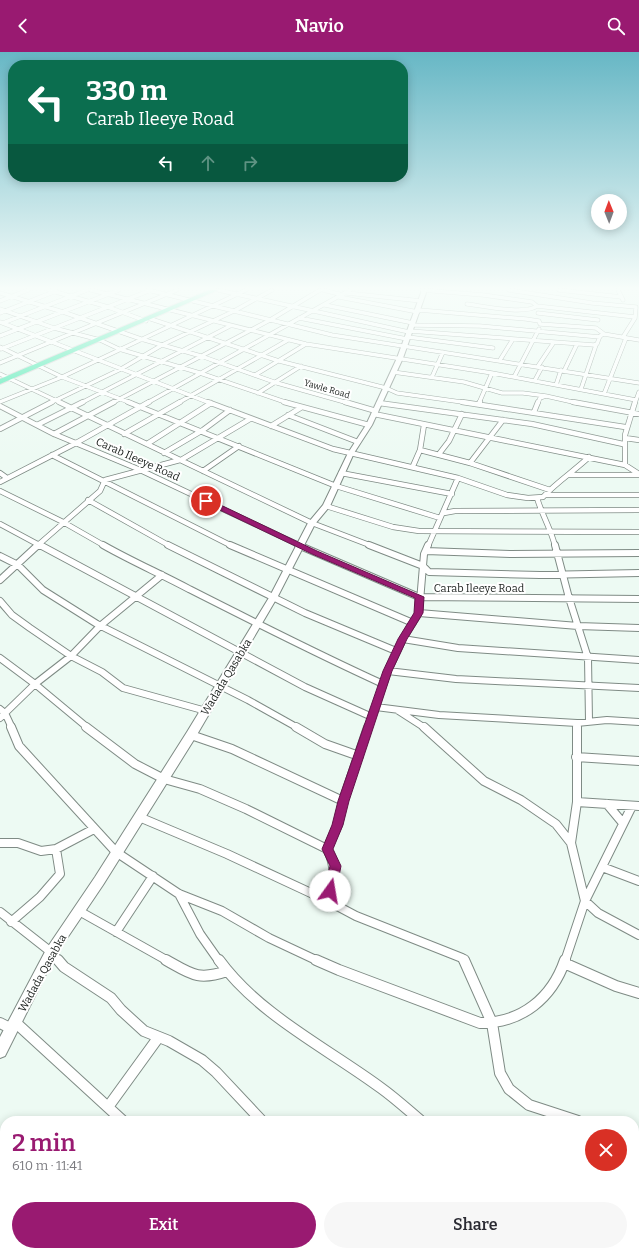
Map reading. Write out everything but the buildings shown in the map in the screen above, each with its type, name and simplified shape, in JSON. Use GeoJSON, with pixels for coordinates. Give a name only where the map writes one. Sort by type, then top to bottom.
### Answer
{"type":"FeatureCollection","features":[{"type":"Feature","properties":{"kind":"highway"},"geometry":{"type":"LineString","coordinates":[[0,382],[85,346]]}},
{"type":"Feature","properties":{"kind":"street"},"geometry":{"type":"LineString","coordinates":[[0,363],[40,346]]}},
{"type":"Feature","properties":{"kind":"street"},"geometry":{"type":"LineString","coordinates":[[62,346],[325,447],[413,466],[458,478],[507,495],[537,498],[546,495],[639,495]]}},
{"type":"Feature","properties":{"kind":"street"},"geometry":{"type":"LineString","coordinates":[[113,346],[302,407],[369,425]]}},
{"type":"Feature","properties":{"kind":"street"},"geometry":{"type":"LineString","coordinates":[[0,402],[62,377],[125,346]]}},
{"type":"Feature","properties":{"kind":"street"},"geometry":{"type":"LineString","coordinates":[[0,429],[22,416],[121,368],[160,346]]}},
{"type":"Feature","properties":{"kind":"street","name":"Yawle Road"},"geometry":{"type":"LineString","coordinates":[[166,346],[201,356],[277,383],[377,409]]}},
{"type":"Feature","properties":{"kind":"street"},"geometry":{"type":"LineString","coordinates":[[37,425],[72,409],[192,346]]}},
{"type":"Feature","properties":{"kind":"street"},"geometry":{"type":"LineString","coordinates":[[54,434],[120,398],[221,346]]}},
{"type":"Feature","properties":{"kind":"street"},"geometry":{"type":"LineString","coordinates":[[234,346],[279,361],[386,388],[398,393],[534,412],[625,427]]}},
{"type":"Feature","properties":{"kind":"street"},"geometry":{"type":"LineString","coordinates":[[0,482],[76,442],[249,346]]}},
{"type":"Feature","properties":{"kind":"street"},"geometry":{"type":"LineString","coordinates":[[124,434],[278,346]]}},
{"type":"Feature","properties":{"kind":"street"},"geometry":{"type":"LineString","coordinates":[[255,376],[303,346]]}},
{"type":"Feature","properties":{"kind":"street"},"geometry":{"type":"LineString","coordinates":[[321,346],[535,380],[636,400]]}},
{"type":"Feature","properties":{"kind":"street","name":"Wadada Qasabka"},"geometry":{"type":"LineString","coordinates":[[0,1051],[51,952],[164,779],[206,711],[274,596],[312,523],[326,506],[351,453],[369,425],[377,409],[404,346]]}},
{"type":"Feature","properties":{"kind":"street"},"geometry":{"type":"LineString","coordinates":[[428,346],[434,350],[443,352],[639,383]]}},
{"type":"Feature","properties":{"kind":"street"},"geometry":{"type":"LineString","coordinates":[[478,346],[493,348]]}},
{"type":"Feature","properties":{"kind":"street"},"geometry":{"type":"LineString","coordinates":[[500,360],[509,346]]}},
{"type":"Feature","properties":{"kind":"street"},"geometry":{"type":"LineString","coordinates":[[514,377],[530,346]]}},
{"type":"Feature","properties":{"kind":"street"},"geometry":{"type":"LineString","coordinates":[[535,380],[540,367],[552,346]]}},
{"type":"Feature","properties":{"kind":"street"},"geometry":{"type":"LineString","coordinates":[[556,384],[576,346]]}},
{"type":"Feature","properties":{"kind":"street"},"geometry":{"type":"LineString","coordinates":[[581,389],[596,346]]}},
{"type":"Feature","properties":{"kind":"street"},"geometry":{"type":"LineString","coordinates":[[604,394],[622,346]]}},
{"type":"Feature","properties":{"kind":"street"},"geometry":{"type":"LineString","coordinates":[[1,348],[40,365],[62,377],[105,392],[179,424],[239,446],[336,486],[440,518]]}},
{"type":"Feature","properties":{"kind":"street"},"geometry":{"type":"LineString","coordinates":[[432,378],[443,352]]}},
{"type":"Feature","properties":{"kind":"street"},"geometry":{"type":"LineString","coordinates":[[258,393],[277,383],[302,366]]}},
{"type":"Feature","properties":{"kind":"street"},"geometry":{"type":"LineString","coordinates":[[393,372],[484,387],[502,393],[528,393],[639,414]]}},
{"type":"Feature","properties":{"kind":"street"},"geometry":{"type":"LineString","coordinates":[[479,404],[484,387],[492,373]]}},
{"type":"Feature","properties":{"kind":"street"},"geometry":{"type":"LineString","coordinates":[[0,374],[312,523],[423,566],[428,572],[562,574],[639,573]]}},
{"type":"Feature","properties":{"kind":"street"},"geometry":{"type":"LineString","coordinates":[[625,465],[623,444],[625,438],[625,427],[639,392]]}},
{"type":"Feature","properties":{"kind":"street"},"geometry":{"type":"LineString","coordinates":[[534,412],[540,398],[546,396]]}},
{"type":"Feature","properties":{"kind":"street"},"geometry":{"type":"LineString","coordinates":[[147,444],[211,403]]}},
{"type":"Feature","properties":{"kind":"street","name":"Carab Ileeye Road"},"geometry":{"type":"LineString","coordinates":[[0,406],[22,416],[54,434],[138,469],[300,546],[419,597],[639,598]]}},
{"type":"Feature","properties":{"kind":"street"},"geometry":{"type":"LineString","coordinates":[[270,426],[302,407]]}},
{"type":"Feature","properties":{"kind":"street"},"geometry":{"type":"LineString","coordinates":[[377,409],[462,414],[583,434],[623,444]]}},
{"type":"Feature","properties":{"kind":"street"},"geometry":{"type":"LineString","coordinates":[[377,409],[424,425],[625,465],[639,474]]}},
{"type":"Feature","properties":{"kind":"street"},"geometry":{"type":"LineString","coordinates":[[164,453],[199,432],[230,410]]}},
{"type":"Feature","properties":{"kind":"street"},"geometry":{"type":"LineString","coordinates":[[439,454],[445,448],[455,431],[462,414]]}},
{"type":"Feature","properties":{"kind":"street"},"geometry":{"type":"LineString","coordinates":[[288,415],[358,442]]}},
{"type":"Feature","properties":{"kind":"street"},"geometry":{"type":"LineString","coordinates":[[0,580],[88,500],[100,491],[105,480],[138,469],[154,467],[180,460],[250,419]]}},
{"type":"Feature","properties":{"kind":"street"},"geometry":{"type":"LineString","coordinates":[[470,463],[503,420]]}},
{"type":"Feature","properties":{"kind":"street"},"geometry":{"type":"LineString","coordinates":[[413,466],[420,450],[424,425]]}},
{"type":"Feature","properties":{"kind":"street"},"geometry":{"type":"LineString","coordinates":[[625,438],[639,440]]}},
{"type":"Feature","properties":{"kind":"street"},"geometry":{"type":"LineString","coordinates":[[203,471],[239,446]]}},
{"type":"Feature","properties":{"kind":"street"},"geometry":{"type":"LineString","coordinates":[[420,450],[470,463],[550,490]]}},
{"type":"Feature","properties":{"kind":"street"},"geometry":{"type":"LineString","coordinates":[[52,455],[105,480],[242,552],[413,623]]}},
{"type":"Feature","properties":{"kind":"street"},"geometry":{"type":"LineString","coordinates":[[546,495],[553,486],[569,475],[589,457]]}},
{"type":"Feature","properties":{"kind":"street"},"geometry":{"type":"LineString","coordinates":[[0,473],[7,478]]}},
{"type":"Feature","properties":{"kind":"street"},"geometry":{"type":"LineString","coordinates":[[341,473],[452,494]]}},
{"type":"Feature","properties":{"kind":"street"},"geometry":{"type":"LineString","coordinates":[[569,475],[639,474]]}},
{"type":"Feature","properties":{"kind":"street"},"geometry":{"type":"LineString","coordinates":[[328,849],[338,825],[343,801],[388,671],[402,639],[419,613],[419,597],[426,551],[440,518],[444,513],[458,478]]}},
{"type":"Feature","properties":{"kind":"street"},"geometry":{"type":"LineString","coordinates":[[0,491],[64,522],[132,562],[162,575],[314,653],[383,684]]}},
{"type":"Feature","properties":{"kind":"street"},"geometry":{"type":"LineString","coordinates":[[537,498],[541,511],[552,530],[556,553],[588,658],[587,684],[589,720]]}},
{"type":"Feature","properties":{"kind":"street"},"geometry":{"type":"LineString","coordinates":[[88,500],[168,545],[274,596],[305,613],[396,651]]}},
{"type":"Feature","properties":{"kind":"street"},"geometry":{"type":"LineString","coordinates":[[326,506],[393,527],[434,531],[552,530],[639,532]]}},
{"type":"Feature","properties":{"kind":"street"},"geometry":{"type":"LineString","coordinates":[[444,513],[455,511],[639,510]]}},
{"type":"Feature","properties":{"kind":"street"},"geometry":{"type":"LineString","coordinates":[[0,524],[38,546],[241,652],[305,688],[372,717]]}},
{"type":"Feature","properties":{"kind":"street"},"geometry":{"type":"LineString","coordinates":[[426,551],[511,554],[639,553]]}},
{"type":"Feature","properties":{"kind":"street"},"geometry":{"type":"LineString","coordinates":[[0,556],[18,565],[43,590],[100,626],[221,686],[325,744],[359,756]]}},
{"type":"Feature","properties":{"kind":"street"},"geometry":{"type":"LineString","coordinates":[[162,575],[100,626],[71,656],[35,684],[2,713],[19,746],[116,852],[179,894],[222,911],[269,938],[339,970],[480,1023],[492,1023],[525,1012],[537,1004],[553,986],[564,963],[585,901],[622,822],[635,806]]}},
{"type":"Feature","properties":{"kind":"street"},"geometry":{"type":"LineString","coordinates":[[0,601],[12,615],[71,656],[102,672],[123,688],[165,701],[206,711]]}},
{"type":"Feature","properties":{"kind":"street"},"geometry":{"type":"LineString","coordinates":[[419,613],[578,626],[639,628]]}},
{"type":"Feature","properties":{"kind":"street"},"geometry":{"type":"LineString","coordinates":[[402,639],[458,648],[588,658],[639,660]]}},
{"type":"Feature","properties":{"kind":"street"},"geometry":{"type":"LineString","coordinates":[[0,658],[35,684],[70,715],[136,764],[164,779],[200,789],[246,809],[328,849],[335,866],[334,880],[326,900]]}},
{"type":"Feature","properties":{"kind":"street"},"geometry":{"type":"LineString","coordinates":[[388,671],[456,679],[587,684],[639,688]]}},
{"type":"Feature","properties":{"kind":"street"},"geometry":{"type":"LineString","coordinates":[[376,707],[439,715],[577,723],[589,720],[639,722]]}},
{"type":"Feature","properties":{"kind":"street"},"geometry":{"type":"LineString","coordinates":[[397,710],[419,723],[447,750],[484,781],[521,800],[556,824],[572,843]]}},
{"type":"Feature","properties":{"kind":"street"},"geometry":{"type":"LineString","coordinates":[[577,723],[577,802],[572,843],[585,901],[598,913],[639,935]]}},
{"type":"Feature","properties":{"kind":"street"},"geometry":{"type":"LineString","coordinates":[[191,735],[232,749],[343,801]]}},
{"type":"Feature","properties":{"kind":"street"},"geometry":{"type":"LineString","coordinates":[[576,756],[639,761]]}},
{"type":"Feature","properties":{"kind":"street"},"geometry":{"type":"LineString","coordinates":[[577,802],[635,806]]}},
{"type":"Feature","properties":{"kind":"street"},"geometry":{"type":"LineString","coordinates":[[607,804],[622,822]]}},
{"type":"Feature","properties":{"kind":"street"},"geometry":{"type":"LineString","coordinates":[[139,817],[220,851],[326,900],[356,916],[462,958],[466,962],[492,1023],[500,1073],[509,1089],[529,1105],[563,1116]]}},
{"type":"Feature","properties":{"kind":"street"},"geometry":{"type":"LineString","coordinates":[[0,843],[18,843],[41,851],[56,849],[94,829]]}},
{"type":"Feature","properties":{"kind":"street"},"geometry":{"type":"LineString","coordinates":[[11,922],[40,897],[60,874],[56,849]]}},
{"type":"Feature","properties":{"kind":"street"},"geometry":{"type":"LineString","coordinates":[[602,867],[639,881]]}},
{"type":"Feature","properties":{"kind":"street"},"geometry":{"type":"LineString","coordinates":[[116,932],[153,876]]}},
{"type":"Feature","properties":{"kind":"street"},"geometry":{"type":"LineString","coordinates":[[179,894],[200,934],[227,971],[244,990],[318,1046],[381,1088],[415,1116]]}},
{"type":"Feature","properties":{"kind":"street"},"geometry":{"type":"LineString","coordinates":[[79,911],[195,976],[215,975],[227,971]]}},
{"type":"Feature","properties":{"kind":"street"},"geometry":{"type":"LineString","coordinates":[[0,912],[51,952],[64,967],[111,998],[137,1025],[158,1038],[169,1041],[202,1060],[216,1072],[257,1116]]}},
{"type":"Feature","properties":{"kind":"street"},"geometry":{"type":"LineString","coordinates":[[564,963],[616,986],[639,993]]}},
{"type":"Feature","properties":{"kind":"street"},"geometry":{"type":"LineString","coordinates":[[0,1023],[14,1025],[118,1116]]}},
{"type":"Feature","properties":{"kind":"street"},"geometry":{"type":"LineString","coordinates":[[108,1107],[158,1038]]}},
{"type":"Feature","properties":{"kind":"route"},"geometry":{"type":"LineString","coordinates":[[206,501],[315,553],[419,597],[419,613],[402,639],[388,671],[343,801],[338,825],[328,849],[332,855],[335,866],[334,880],[330,891]]}}]}
